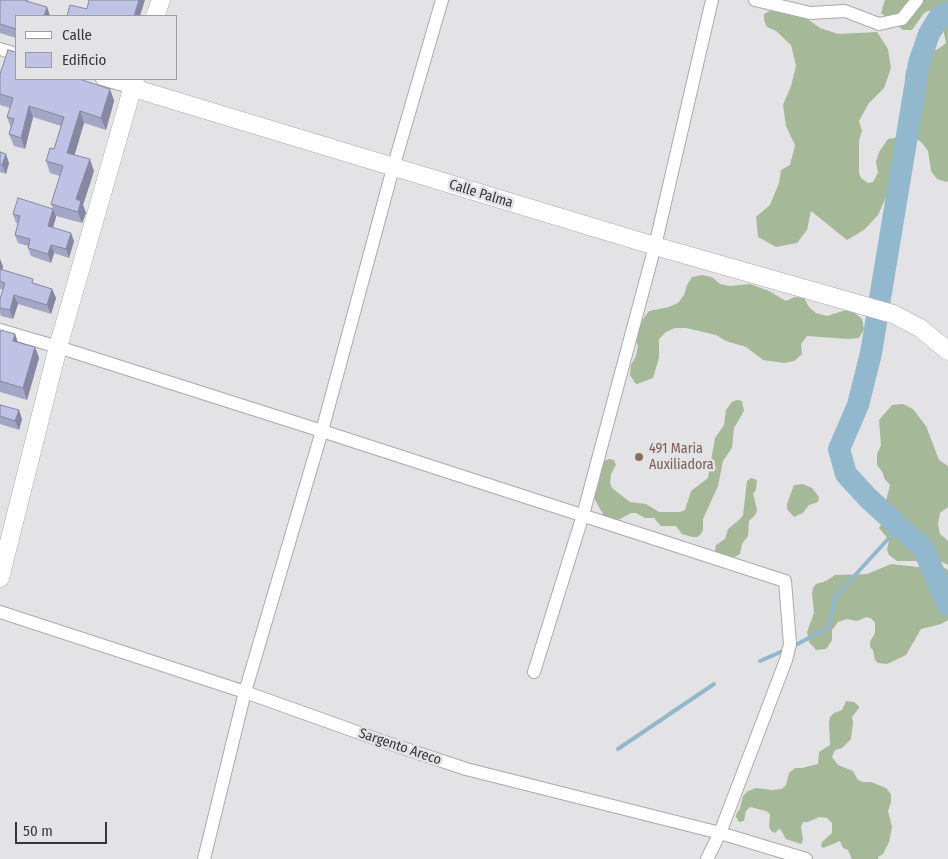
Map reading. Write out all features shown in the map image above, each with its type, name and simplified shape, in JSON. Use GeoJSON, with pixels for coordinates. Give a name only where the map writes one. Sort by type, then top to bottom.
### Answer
{"type":"FeatureCollection","features":[{"type":"Feature","properties":{"kind":"street"},"geometry":{"type":"LineString","coordinates":[[155,15],[160,0]]}},
{"type":"Feature","properties":{"kind":"street"},"geometry":{"type":"LineString","coordinates":[[204,859],[245,692],[322,431],[393,168],[442,0]]}},
{"type":"Feature","properties":{"kind":"street"},"geometry":{"type":"LineString","coordinates":[[534,672],[583,514],[655,246],[712,0]]}},
{"type":"Feature","properties":{"kind":"street"},"geometry":{"type":"LineString","coordinates":[[755,0],[810,13],[845,11],[879,24],[902,19],[917,0]]}},
{"type":"Feature","properties":{"kind":"street"},"geometry":{"type":"LineString","coordinates":[[0,49],[15,54]]}},
{"type":"Feature","properties":{"kind":"street","name":"Calle Palma"},"geometry":{"type":"LineString","coordinates":[[110,80],[134,83],[374,160],[393,168],[892,314],[920,328],[948,351]]}},
{"type":"Feature","properties":{"kind":"street"},"geometry":{"type":"LineString","coordinates":[[0,578],[58,347],[134,83]]}},
{"type":"Feature","properties":{"kind":"street"},"geometry":{"type":"LineString","coordinates":[[0,330],[583,514],[785,581],[790,644],[786,660],[720,833],[707,859]]}},
{"type":"Feature","properties":{"kind":"street","name":"Sargento Areco"},"geometry":{"type":"LineString","coordinates":[[0,612],[245,692],[466,769],[720,833],[806,859]]}},
{"type":"Feature","properties":{"kind":"green space"},"geometry":{"type":"Polygon","coordinates":[[[885,0],[948,0],[948,8],[928,11],[924,13],[912,30],[903,30],[881,13],[885,0]]]}},
{"type":"Feature","properties":{"kind":"green space"},"geometry":{"type":"Polygon","coordinates":[[[773,9],[803,16],[820,28],[838,34],[877,32],[888,49],[891,68],[884,88],[869,103],[859,121],[862,131],[859,141],[859,173],[861,178],[868,183],[873,182],[878,173],[876,162],[879,152],[888,139],[899,137],[908,142],[914,150],[913,161],[887,195],[878,215],[864,230],[847,240],[811,211],[807,230],[797,243],[776,247],[758,237],[756,217],[770,205],[779,183],[781,170],[790,165],[795,145],[786,126],[783,105],[791,86],[796,66],[791,45],[776,31],[767,27],[764,20],[764,14],[773,9]]]}},
{"type":"Feature","properties":{"kind":"green space"},"geometry":{"type":"Polygon","coordinates":[[[946,23],[948,23],[948,181],[946,182],[937,179],[931,171],[928,151],[914,137],[908,108],[913,95],[908,89],[905,79],[906,70],[914,64],[925,61],[928,52],[938,49],[946,43],[943,29],[946,23]]]}},
{"type":"Feature","properties":{"kind":"green space"},"geometry":{"type":"Polygon","coordinates":[[[702,275],[712,277],[720,284],[730,286],[750,284],[769,291],[786,301],[795,297],[804,298],[809,307],[816,313],[827,316],[846,310],[855,313],[862,319],[864,329],[859,338],[807,336],[801,344],[802,354],[794,361],[784,363],[763,360],[746,347],[726,341],[716,335],[686,328],[675,328],[666,332],[659,339],[659,358],[653,378],[635,383],[630,375],[631,365],[636,356],[638,346],[634,336],[636,325],[649,311],[678,303],[692,277],[702,275]]]}},
{"type":"Feature","properties":{"kind":"green space"},"geometry":{"type":"Polygon","coordinates":[[[742,401],[744,411],[734,428],[732,448],[723,461],[718,486],[703,519],[701,534],[697,537],[692,537],[682,534],[676,526],[661,526],[654,518],[645,518],[636,513],[631,513],[618,520],[604,516],[594,498],[594,493],[604,461],[609,459],[614,460],[616,465],[611,474],[610,483],[612,488],[630,502],[646,504],[659,512],[680,512],[685,510],[691,491],[708,478],[715,438],[724,425],[726,410],[732,402],[742,401]]]}},
{"type":"Feature","properties":{"kind":"green space"},"geometry":{"type":"Polygon","coordinates":[[[903,404],[913,409],[926,426],[939,460],[948,466],[948,507],[940,513],[938,524],[940,534],[948,541],[948,565],[940,561],[897,561],[889,555],[887,550],[889,540],[879,528],[884,520],[885,505],[890,485],[877,465],[877,454],[881,445],[879,420],[892,405],[903,404]]]}},
{"type":"Feature","properties":{"kind":"green space"},"geometry":{"type":"Polygon","coordinates":[[[751,478],[757,480],[756,490],[753,494],[757,509],[756,514],[749,521],[748,536],[742,544],[740,554],[731,559],[717,555],[716,545],[725,539],[728,529],[743,515],[747,481],[751,478]]]}},
{"type":"Feature","properties":{"kind":"green space"},"geometry":{"type":"Polygon","coordinates":[[[803,484],[812,488],[819,497],[818,502],[809,505],[803,513],[794,517],[787,509],[787,504],[794,485],[803,484]]]}},
{"type":"Feature","properties":{"kind":"green space"},"geometry":{"type":"Polygon","coordinates":[[[891,564],[918,567],[938,564],[948,570],[948,620],[941,624],[921,629],[906,655],[887,664],[878,663],[875,660],[870,642],[875,633],[875,623],[867,617],[857,621],[847,619],[838,622],[832,630],[832,640],[826,649],[816,650],[809,642],[807,632],[814,613],[812,593],[816,584],[826,581],[835,575],[867,574],[891,564]]]}},
{"type":"Feature","properties":{"kind":"green space"},"geometry":{"type":"Polygon","coordinates":[[[846,701],[854,702],[859,708],[852,717],[851,739],[842,748],[835,750],[832,757],[838,765],[853,771],[858,780],[871,782],[886,788],[891,794],[888,811],[892,827],[889,842],[883,854],[878,859],[852,859],[848,850],[843,848],[840,841],[823,848],[821,846],[822,842],[832,833],[832,823],[827,818],[819,817],[803,822],[801,827],[803,840],[801,844],[786,839],[779,829],[775,833],[771,831],[769,826],[770,814],[766,811],[750,807],[746,811],[744,821],[739,822],[736,815],[743,796],[748,791],[756,788],[782,789],[786,785],[789,773],[795,768],[818,764],[819,752],[830,745],[830,717],[842,710],[846,701]]]}},
{"type":"Feature","properties":{"kind":"building"},"geometry":{"type":"Polygon","coordinates":[[[0,0],[26,0],[47,7],[44,15],[15,15],[15,29],[0,24],[0,0]]]}},
{"type":"Feature","properties":{"kind":"building"},"geometry":{"type":"Polygon","coordinates":[[[89,0],[139,0],[134,15],[67,15],[70,5],[87,9],[89,0]]]}},
{"type":"Feature","properties":{"kind":"building"},"geometry":{"type":"Polygon","coordinates":[[[8,50],[15,52],[15,80],[82,80],[110,89],[101,118],[80,111],[67,153],[90,159],[76,199],[81,201],[78,212],[51,204],[63,166],[46,161],[50,148],[54,149],[64,117],[29,106],[21,138],[9,134],[14,119],[7,117],[13,98],[0,94],[0,74],[8,50]]]}},
{"type":"Feature","properties":{"kind":"building"},"geometry":{"type":"Polygon","coordinates":[[[0,152],[6,154],[2,165],[0,164],[0,152]]]}},
{"type":"Feature","properties":{"kind":"building"},"geometry":{"type":"Polygon","coordinates":[[[18,198],[53,209],[48,226],[71,233],[66,249],[51,245],[48,254],[28,248],[30,239],[15,235],[20,216],[13,214],[18,198]]]}},
{"type":"Feature","properties":{"kind":"building"},"geometry":{"type":"Polygon","coordinates":[[[0,269],[33,279],[32,283],[52,289],[47,305],[14,295],[10,310],[0,308],[0,299],[5,283],[0,281],[0,269]]]}},
{"type":"Feature","properties":{"kind":"building"},"geometry":{"type":"Polygon","coordinates":[[[1,330],[15,334],[13,341],[35,347],[23,388],[0,381],[1,330]]]}},
{"type":"Feature","properties":{"kind":"building"},"geometry":{"type":"Polygon","coordinates":[[[0,405],[19,410],[15,421],[0,416],[0,405]]]}},
{"type":"Feature","properties":{"kind":"waterway"},"geometry":{"type":"LineString","coordinates":[[948,12],[940,16],[929,34],[919,63],[871,353],[858,405],[839,449],[846,474],[868,498],[923,548],[948,605]]}},
{"type":"Feature","properties":{"kind":"waterway"},"geometry":{"type":"LineString","coordinates":[[792,647],[829,627],[835,597],[900,526]]}},
{"type":"Feature","properties":{"kind":"waterway"},"geometry":{"type":"LineString","coordinates":[[760,661],[785,650]]}},
{"type":"Feature","properties":{"kind":"waterway"},"geometry":{"type":"LineString","coordinates":[[618,749],[714,684]]}},
{"type":"Feature","properties":{"kind":"place","name":"491 Maria Auxiliadora"},"geometry":{"type":"Point","coordinates":[639,457]}}]}
